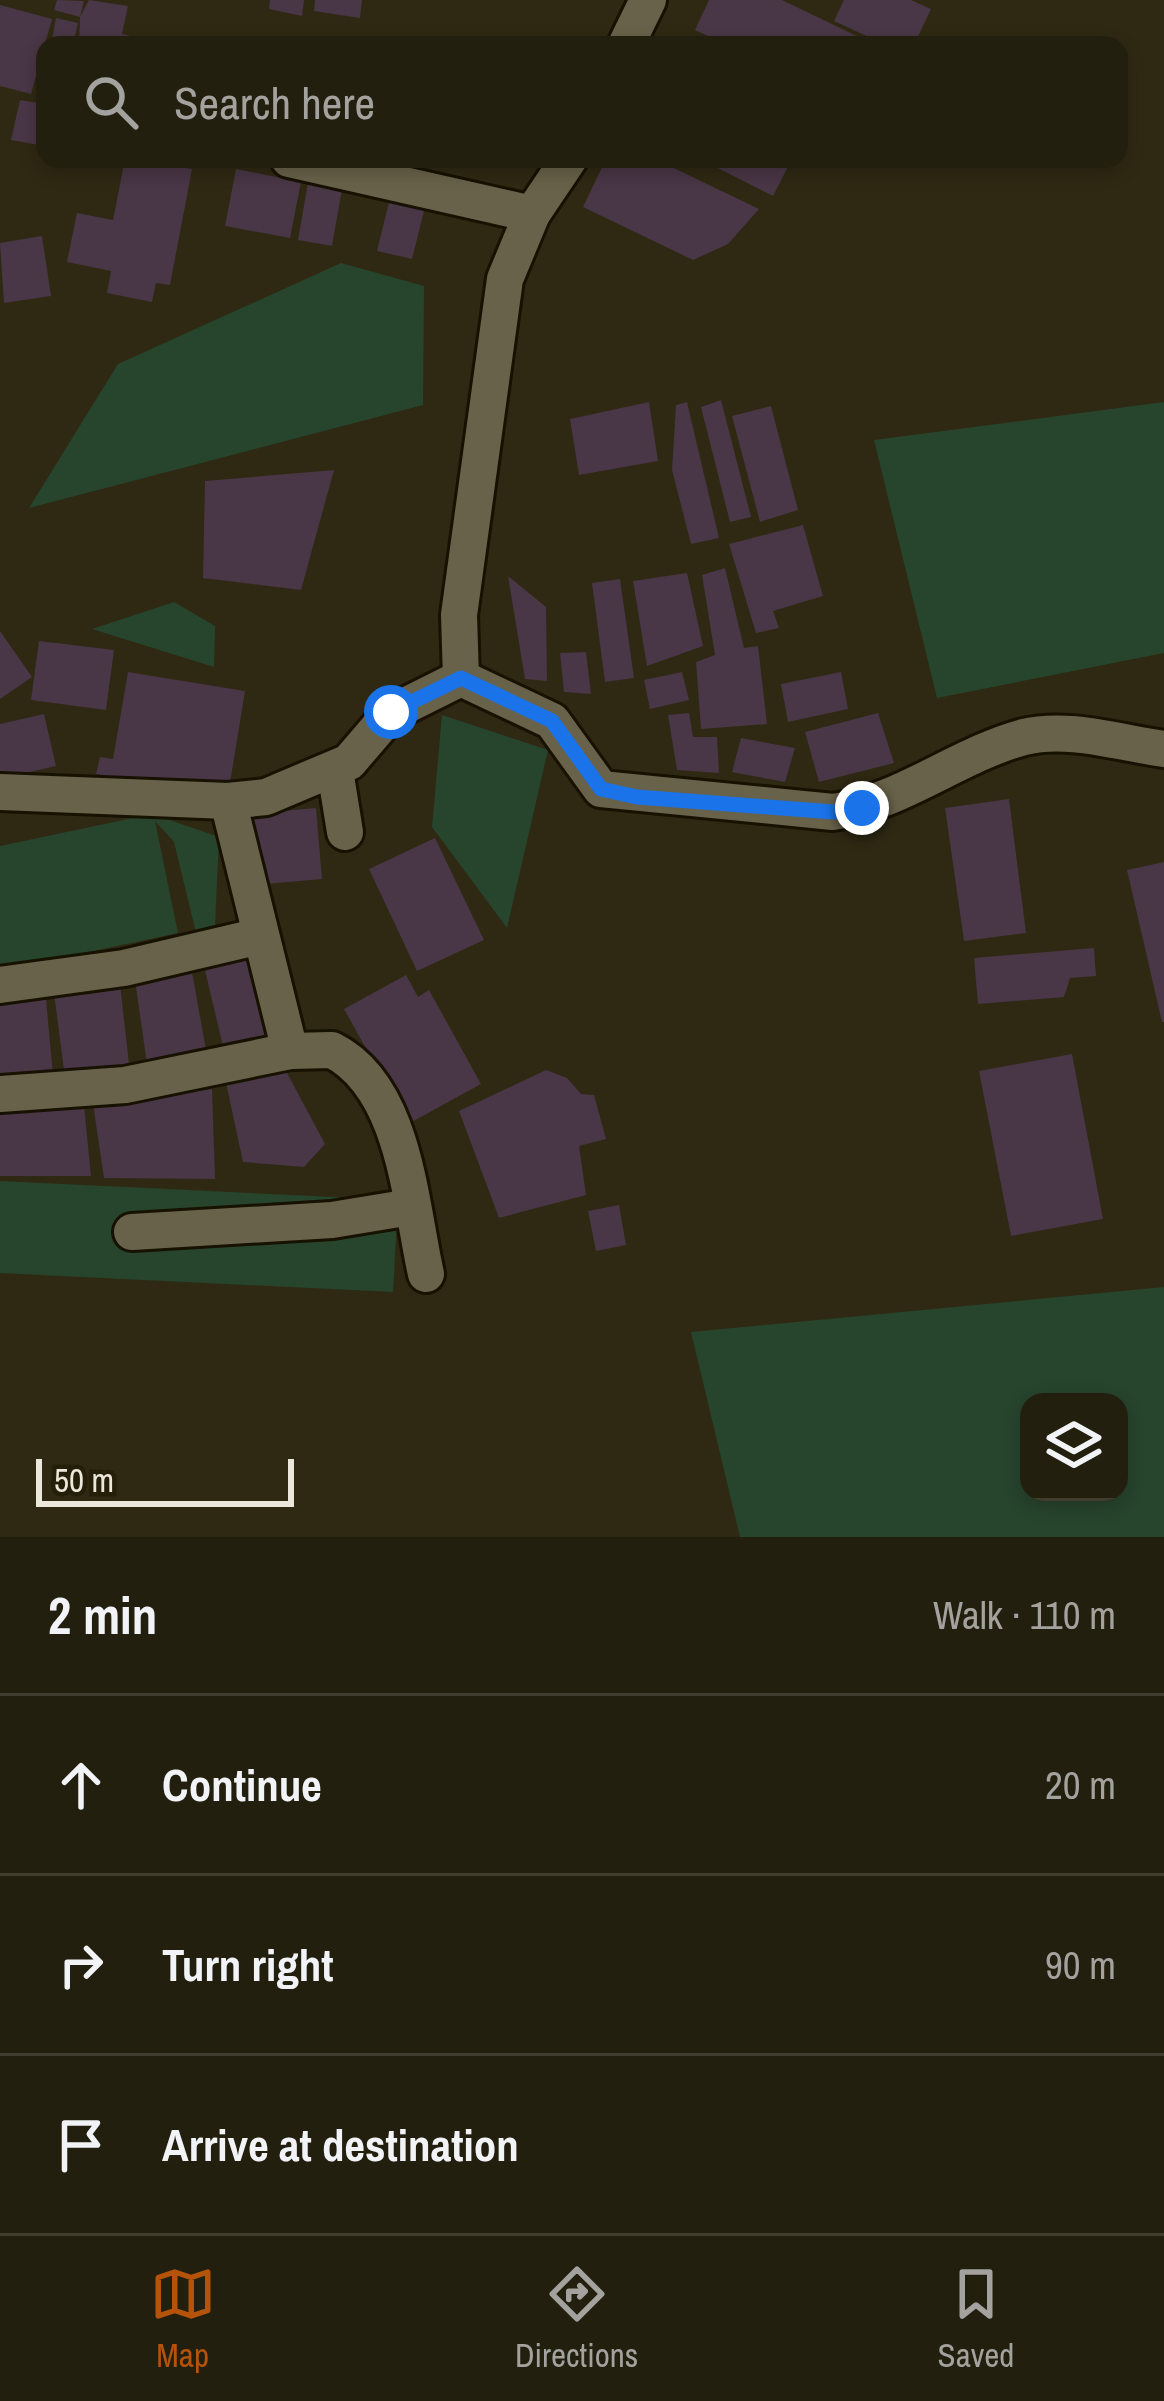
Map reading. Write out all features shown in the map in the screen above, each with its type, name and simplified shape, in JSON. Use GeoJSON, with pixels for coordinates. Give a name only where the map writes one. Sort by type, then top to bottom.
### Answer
{"type":"FeatureCollection","features":[{"type":"Feature","properties":{"kind":"street"},"geometry":{"type":"LineString","coordinates":[[630,36],[648,0]]}},
{"type":"Feature","properties":{"kind":"street"},"geometry":{"type":"LineString","coordinates":[[329,168],[532,214]]}},
{"type":"Feature","properties":{"kind":"street"},"geometry":{"type":"LineString","coordinates":[[461,678],[459,615],[492,350],[506,279],[532,214],[563,168]]}},
{"type":"Feature","properties":{"kind":"street"},"geometry":{"type":"LineString","coordinates":[[461,678],[552,721],[601,789],[637,797],[833,812],[862,808],[952,764],[1027,736],[1066,734],[1164,749]]}},
{"type":"Feature","properties":{"kind":"street"},"geometry":{"type":"LineString","coordinates":[[0,792],[228,801],[266,797],[350,763],[391,712],[461,678]]}},
{"type":"Feature","properties":{"kind":"street"},"geometry":{"type":"LineString","coordinates":[[335,770],[345,832]]}},
{"type":"Feature","properties":{"kind":"street"},"geometry":{"type":"LineString","coordinates":[[228,801],[290,1051]]}},
{"type":"Feature","properties":{"kind":"street"},"geometry":{"type":"LineString","coordinates":[[0,985],[124,968],[260,936]]}},
{"type":"Feature","properties":{"kind":"street"},"geometry":{"type":"LineString","coordinates":[[0,1094],[124,1084],[290,1051],[343,1055],[377,1094],[392,1125],[426,1274]]}},
{"type":"Feature","properties":{"kind":"street"},"geometry":{"type":"LineString","coordinates":[[132,1232],[332,1220],[411,1207]]}},
{"type":"Feature","properties":{"kind":"green space"},"geometry":{"type":"Polygon","coordinates":[[[341,263],[424,286],[423,405],[29,508],[118,364],[341,263]]]}},
{"type":"Feature","properties":{"kind":"green space"},"geometry":{"type":"Polygon","coordinates":[[[1164,402],[1164,653],[937,698],[874,440],[1164,402]]]}},
{"type":"Feature","properties":{"kind":"green space"},"geometry":{"type":"Polygon","coordinates":[[[174,602],[215,626],[214,667],[92,629],[174,602]]]}},
{"type":"Feature","properties":{"kind":"green space"},"geometry":{"type":"Polygon","coordinates":[[[442,715],[548,750],[507,928],[432,827],[442,715]]]}},
{"type":"Feature","properties":{"kind":"green space"},"geometry":{"type":"Polygon","coordinates":[[[152,814],[219,837],[215,926],[197,937],[174,842],[155,821],[178,933],[0,971],[0,846],[152,814]]]}},
{"type":"Feature","properties":{"kind":"green space"},"geometry":{"type":"Polygon","coordinates":[[[0,1181],[398,1200],[393,1292],[0,1273],[0,1181]]]}},
{"type":"Feature","properties":{"kind":"green space"},"geometry":{"type":"Polygon","coordinates":[[[1164,1287],[1164,1537],[740,1537],[691,1332],[1164,1287]]]}},
{"type":"Feature","properties":{"kind":"building"},"geometry":{"type":"Polygon","coordinates":[[[57,0],[84,1],[80,17],[54,10],[57,0]]]}},
{"type":"Feature","properties":{"kind":"building"},"geometry":{"type":"Polygon","coordinates":[[[89,0],[128,6],[122,34],[130,36],[79,36],[80,17],[89,0]]]}},
{"type":"Feature","properties":{"kind":"building"},"geometry":{"type":"Polygon","coordinates":[[[270,0],[304,0],[302,16],[269,9],[270,0]]]}},
{"type":"Feature","properties":{"kind":"building"},"geometry":{"type":"Polygon","coordinates":[[[315,0],[362,0],[360,18],[314,11],[315,0]]]}},
{"type":"Feature","properties":{"kind":"building"},"geometry":{"type":"Polygon","coordinates":[[[709,0],[782,0],[857,36],[708,36],[695,30],[709,0]]]}},
{"type":"Feature","properties":{"kind":"building"},"geometry":{"type":"Polygon","coordinates":[[[844,0],[911,0],[931,9],[918,36],[866,36],[834,21],[844,0]]]}},
{"type":"Feature","properties":{"kind":"building"},"geometry":{"type":"Polygon","coordinates":[[[0,5],[52,19],[47,36],[36,36],[31,94],[0,86],[0,5]]]}},
{"type":"Feature","properties":{"kind":"building"},"geometry":{"type":"Polygon","coordinates":[[[56,18],[78,23],[75,36],[53,36],[56,18]]]}},
{"type":"Feature","properties":{"kind":"building"},"geometry":{"type":"Polygon","coordinates":[[[20,100],[36,103],[36,144],[11,140],[20,100]]]}},
{"type":"Feature","properties":{"kind":"building"},"geometry":{"type":"Polygon","coordinates":[[[123,168],[192,169],[170,285],[156,283],[152,302],[107,293],[111,271],[67,262],[77,213],[113,220],[123,168]]]}},
{"type":"Feature","properties":{"kind":"building"},"geometry":{"type":"Polygon","coordinates":[[[602,168],[674,168],[759,209],[728,244],[693,260],[583,207],[602,168]]]}},
{"type":"Feature","properties":{"kind":"building"},"geometry":{"type":"Polygon","coordinates":[[[718,168],[787,168],[773,196],[718,168]]]}},
{"type":"Feature","properties":{"kind":"building"},"geometry":{"type":"Polygon","coordinates":[[[236,169],[301,182],[290,238],[225,226],[236,169]]]}},
{"type":"Feature","properties":{"kind":"building"},"geometry":{"type":"Polygon","coordinates":[[[308,183],[342,189],[332,246],[298,240],[308,183]]]}},
{"type":"Feature","properties":{"kind":"building"},"geometry":{"type":"Polygon","coordinates":[[[390,198],[425,207],[412,259],[377,251],[390,198]]]}},
{"type":"Feature","properties":{"kind":"building"},"geometry":{"type":"Polygon","coordinates":[[[42,236],[51,296],[4,303],[0,243],[42,236]]]}},
{"type":"Feature","properties":{"kind":"building"},"geometry":{"type":"Polygon","coordinates":[[[721,400],[751,517],[730,522],[701,407],[721,400]]]}},
{"type":"Feature","properties":{"kind":"building"},"geometry":{"type":"Polygon","coordinates":[[[649,402],[658,461],[579,475],[570,419],[649,402]]]}},
{"type":"Feature","properties":{"kind":"building"},"geometry":{"type":"Polygon","coordinates":[[[687,402],[719,538],[691,544],[672,470],[676,405],[687,402]]]}},
{"type":"Feature","properties":{"kind":"building"},"geometry":{"type":"Polygon","coordinates":[[[771,406],[798,510],[760,522],[732,416],[771,406]]]}},
{"type":"Feature","properties":{"kind":"building"},"geometry":{"type":"Polygon","coordinates":[[[334,470],[301,590],[203,578],[205,481],[334,470]]]}},
{"type":"Feature","properties":{"kind":"building"},"geometry":{"type":"Polygon","coordinates":[[[803,525],[823,596],[773,611],[779,628],[756,633],[729,544],[803,525]]]}},
{"type":"Feature","properties":{"kind":"building"},"geometry":{"type":"Polygon","coordinates":[[[725,568],[744,648],[758,646],[767,724],[701,729],[696,662],[715,655],[702,575],[725,568]]]}},
{"type":"Feature","properties":{"kind":"building"},"geometry":{"type":"Polygon","coordinates":[[[687,573],[703,646],[647,666],[633,581],[687,573]]]}},
{"type":"Feature","properties":{"kind":"building"},"geometry":{"type":"Polygon","coordinates":[[[508,576],[546,607],[547,681],[525,679],[508,576]]]}},
{"type":"Feature","properties":{"kind":"building"},"geometry":{"type":"Polygon","coordinates":[[[620,579],[634,678],[605,682],[592,583],[620,579]]]}},
{"type":"Feature","properties":{"kind":"building"},"geometry":{"type":"Polygon","coordinates":[[[0,631],[32,677],[0,699],[0,631]]]}},
{"type":"Feature","properties":{"kind":"building"},"geometry":{"type":"Polygon","coordinates":[[[39,641],[114,650],[106,710],[31,700],[39,641]]]}},
{"type":"Feature","properties":{"kind":"building"},"geometry":{"type":"Polygon","coordinates":[[[586,652],[591,694],[564,692],[560,653],[586,652]]]}},
{"type":"Feature","properties":{"kind":"building"},"geometry":{"type":"Polygon","coordinates":[[[128,672],[245,691],[228,795],[96,774],[100,757],[113,759],[128,672]]]}},
{"type":"Feature","properties":{"kind":"building"},"geometry":{"type":"Polygon","coordinates":[[[682,672],[689,700],[650,709],[644,680],[682,672]]]}},
{"type":"Feature","properties":{"kind":"building"},"geometry":{"type":"Polygon","coordinates":[[[841,672],[848,709],[788,722],[781,684],[841,672]]]}},
{"type":"Feature","properties":{"kind":"building"},"geometry":{"type":"Polygon","coordinates":[[[689,713],[693,737],[717,737],[719,773],[677,770],[668,715],[689,713]]]}},
{"type":"Feature","properties":{"kind":"building"},"geometry":{"type":"Polygon","coordinates":[[[878,713],[894,763],[819,782],[805,732],[878,713]]]}},
{"type":"Feature","properties":{"kind":"building"},"geometry":{"type":"Polygon","coordinates":[[[44,714],[56,766],[0,779],[0,724],[44,714]]]}},
{"type":"Feature","properties":{"kind":"building"},"geometry":{"type":"Polygon","coordinates":[[[741,738],[795,748],[785,782],[732,772],[741,738]]]}},
{"type":"Feature","properties":{"kind":"building"},"geometry":{"type":"Polygon","coordinates":[[[1009,799],[1026,933],[964,941],[945,808],[1009,799]]]}},
{"type":"Feature","properties":{"kind":"building"},"geometry":{"type":"Polygon","coordinates":[[[316,808],[322,879],[253,885],[247,814],[316,808]]]}},
{"type":"Feature","properties":{"kind":"building"},"geometry":{"type":"Polygon","coordinates":[[[435,838],[484,940],[417,971],[369,869],[435,838]]]}},
{"type":"Feature","properties":{"kind":"building"},"geometry":{"type":"Polygon","coordinates":[[[1164,862],[1164,1022],[1162,1022],[1127,870],[1164,862]]]}},
{"type":"Feature","properties":{"kind":"building"},"geometry":{"type":"Polygon","coordinates":[[[1094,948],[1096,976],[1070,978],[1064,997],[978,1004],[974,958],[1094,948]]]}},
{"type":"Feature","properties":{"kind":"building"},"geometry":{"type":"Polygon","coordinates":[[[245,952],[269,1046],[225,1055],[203,962],[245,952]]]}},
{"type":"Feature","properties":{"kind":"building"},"geometry":{"type":"Polygon","coordinates":[[[190,961],[208,1061],[148,1071],[134,973],[190,961]]]}},
{"type":"Feature","properties":{"kind":"building"},"geometry":{"type":"Polygon","coordinates":[[[119,975],[130,1073],[65,1078],[53,985],[119,975]]]}},
{"type":"Feature","properties":{"kind":"building"},"geometry":{"type":"Polygon","coordinates":[[[406,975],[418,997],[429,990],[481,1084],[408,1124],[344,1009],[406,975]]]}},
{"type":"Feature","properties":{"kind":"building"},"geometry":{"type":"Polygon","coordinates":[[[45,988],[53,1075],[0,1076],[0,995],[45,988]]]}},
{"type":"Feature","properties":{"kind":"building"},"geometry":{"type":"Polygon","coordinates":[[[1072,1054],[1103,1219],[1011,1236],[979,1071],[1072,1054]]]}},
{"type":"Feature","properties":{"kind":"building"},"geometry":{"type":"Polygon","coordinates":[[[546,1070],[567,1078],[581,1094],[594,1095],[606,1139],[579,1146],[586,1195],[499,1218],[459,1111],[546,1070]]]}},
{"type":"Feature","properties":{"kind":"building"},"geometry":{"type":"Polygon","coordinates":[[[286,1071],[325,1144],[304,1167],[243,1162],[225,1078],[286,1071]]]}},
{"type":"Feature","properties":{"kind":"building"},"geometry":{"type":"Polygon","coordinates":[[[212,1089],[215,1179],[104,1178],[93,1104],[212,1089]]]}},
{"type":"Feature","properties":{"kind":"building"},"geometry":{"type":"Polygon","coordinates":[[[83,1096],[91,1176],[0,1176],[0,1106],[83,1096]]]}},
{"type":"Feature","properties":{"kind":"building"},"geometry":{"type":"Polygon","coordinates":[[[619,1205],[626,1245],[596,1251],[588,1211],[619,1205]]]}},
{"type":"Feature","properties":{"kind":"route"},"geometry":{"type":"LineString","coordinates":[[391,712],[461,678],[552,721],[601,789],[637,797],[833,812],[862,808]]}}]}
